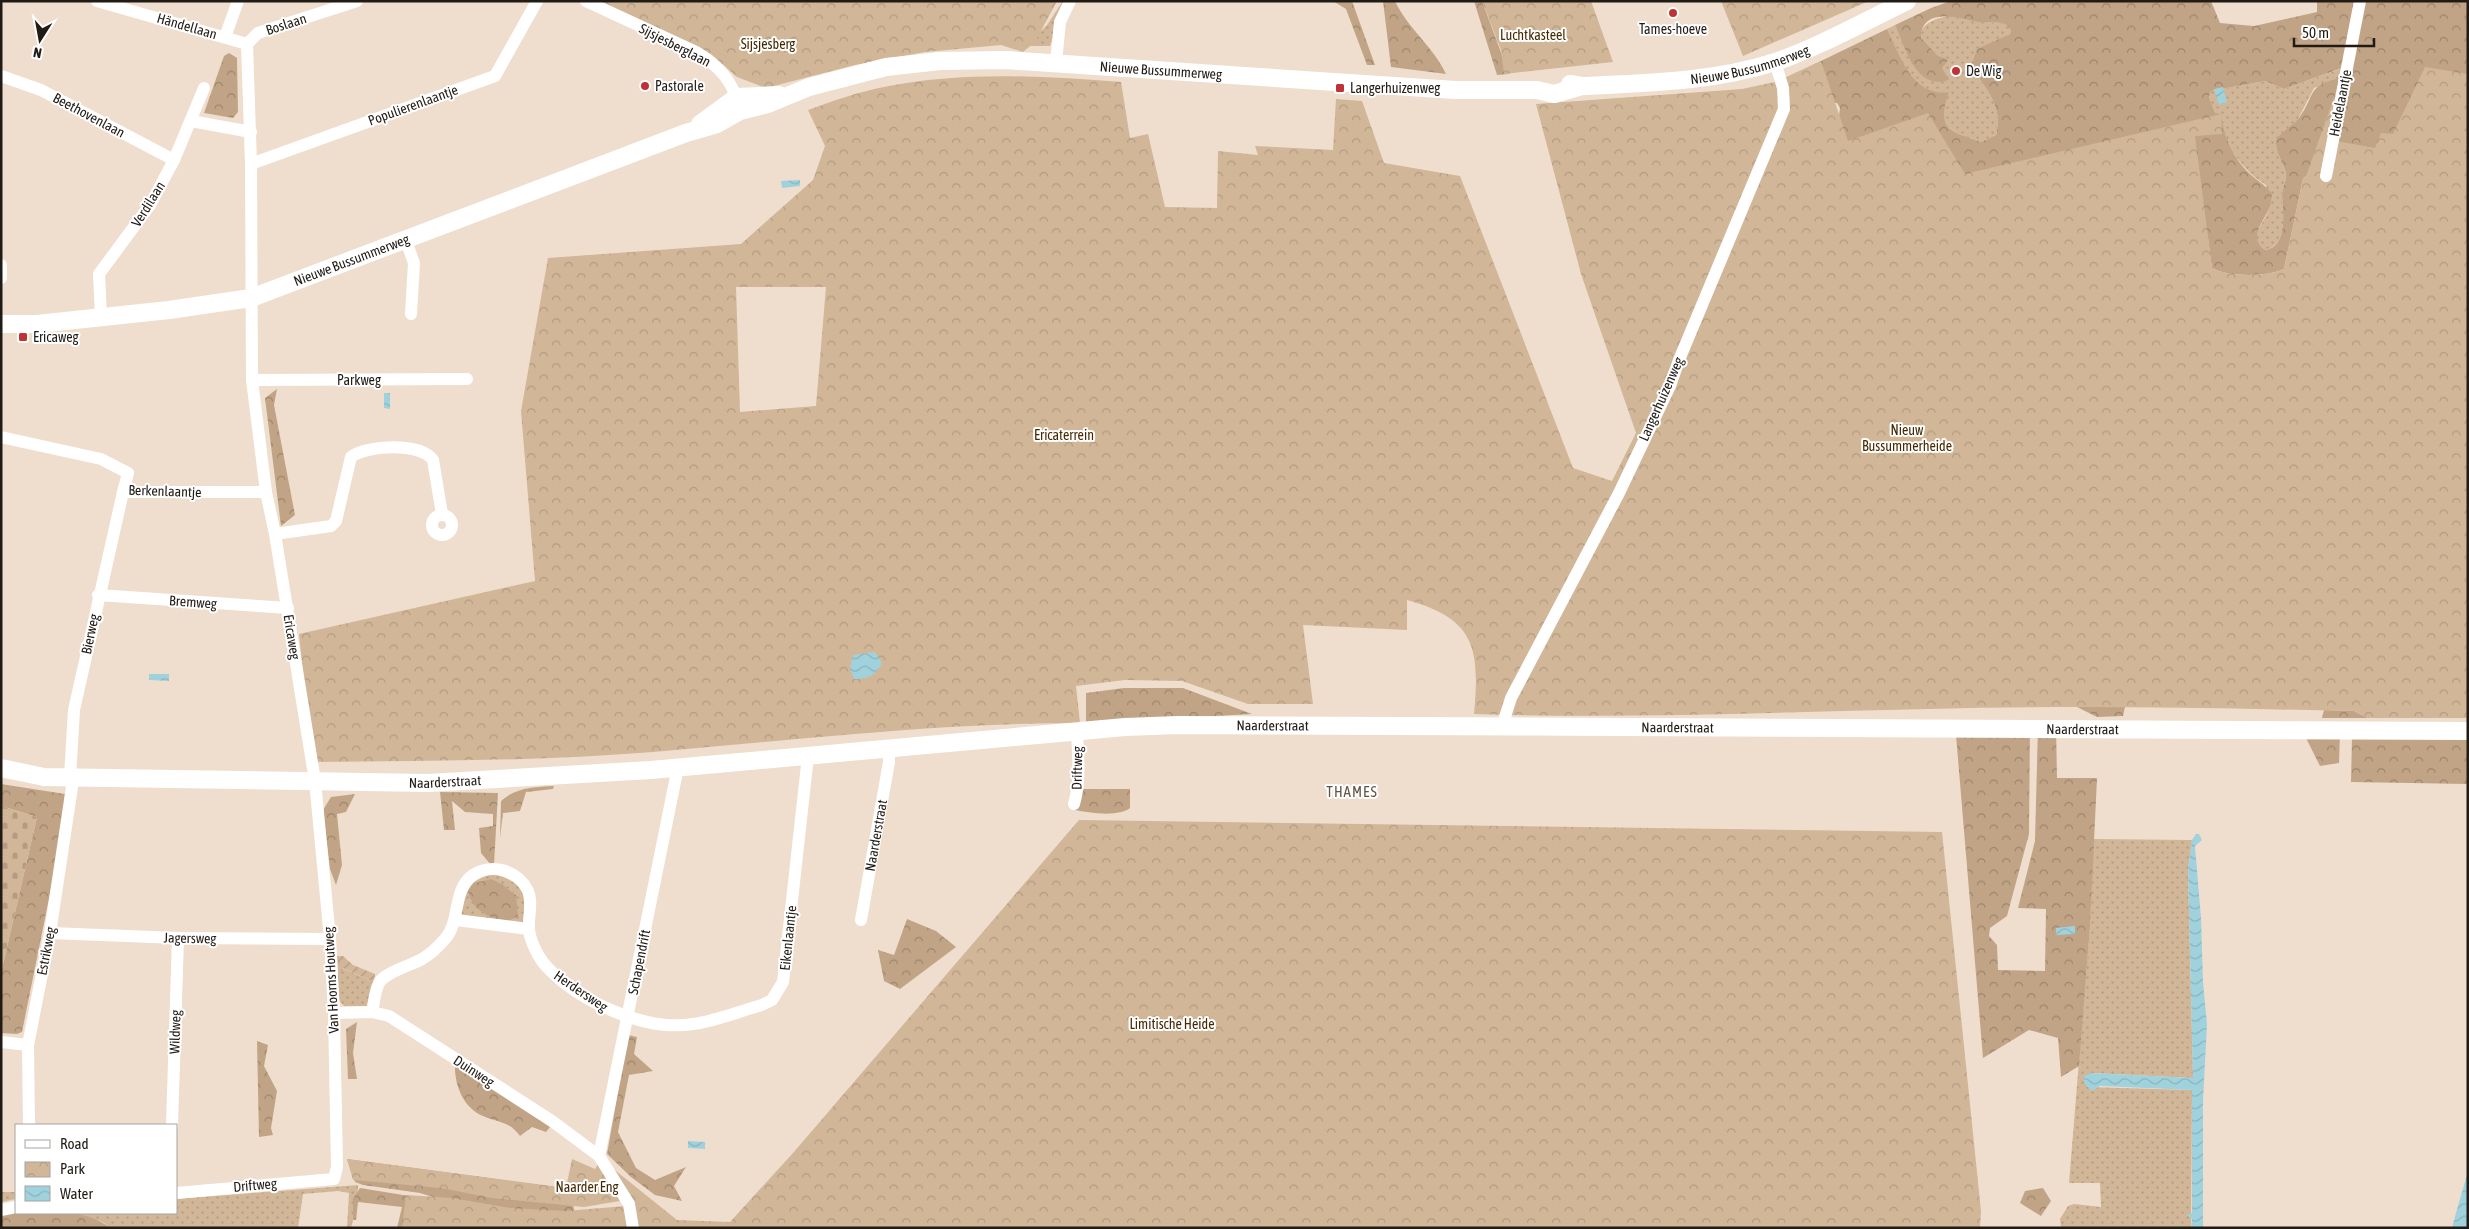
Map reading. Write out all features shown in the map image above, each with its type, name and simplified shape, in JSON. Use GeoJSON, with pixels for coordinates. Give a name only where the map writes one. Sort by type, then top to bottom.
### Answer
{"type":"FeatureCollection","features":[{"type":"Feature","properties":{"kind":"street","name":"Händellaan"},"geometry":{"type":"LineString","coordinates":[[97,1],[247,44]]}},
{"type":"Feature","properties":{"kind":"street"},"geometry":{"type":"LineString","coordinates":[[225,37],[238,1]]}},
{"type":"Feature","properties":{"kind":"street","name":"Boslaan"},"geometry":{"type":"LineString","coordinates":[[247,44],[258,33],[357,1]]}},
{"type":"Feature","properties":{"kind":"street","name":"Populierenlaantje"},"geometry":{"type":"LineString","coordinates":[[251,164],[496,76],[538,1]]}},
{"type":"Feature","properties":{"kind":"street","name":"Sijsjesberglaan"},"geometry":{"type":"LineString","coordinates":[[586,1],[696,52],[712,62],[725,74],[738,104]]}},
{"type":"Feature","properties":{"kind":"street"},"geometry":{"type":"LineString","coordinates":[[1056,62],[1060,22],[1070,1]]}},
{"type":"Feature","properties":{"kind":"street","name":"Nieuwe Bussummerweg"},"geometry":{"type":"LineString","coordinates":[[1,324],[37,324],[251,298],[405,238],[608,169],[686,133],[738,104],[748,95],[787,95],[845,77],[895,66],[940,61],[1056,62],[1455,90],[1537,90],[1546,85],[1556,83],[1582,86],[1664,82],[1713,76],[1775,62],[1907,1]]}},
{"type":"Feature","properties":{"kind":"street","name":"Heidelaantje"},"geometry":{"type":"LineString","coordinates":[[2326,176],[2360,1]]}},
{"type":"Feature","properties":{"kind":"street","name":"Ericaweg"},"geometry":{"type":"LineString","coordinates":[[247,44],[251,164],[252,380],[266,492],[288,608],[315,781]]}},
{"type":"Feature","properties":{"kind":"street","name":"Langerhuizenweg"},"geometry":{"type":"LineString","coordinates":[[1504,726],[1511,698],[1619,493],[1670,386],[1678,360],[1784,109],[1783,88],[1775,62]]}},
{"type":"Feature","properties":{"kind":"street","name":"Beethovenlaan"},"geometry":{"type":"LineString","coordinates":[[1,76],[41,90],[174,160]]}},
{"type":"Feature","properties":{"kind":"street","name":"Verdilaan"},"geometry":{"type":"LineString","coordinates":[[102,317],[99,274],[150,205],[174,160],[204,88]]}},
{"type":"Feature","properties":{"kind":"street"},"geometry":{"type":"LineString","coordinates":[[191,121],[250,132]]}},
{"type":"Feature","properties":{"kind":"street"},"geometry":{"type":"LineString","coordinates":[[405,238],[414,263],[411,314]]}},
{"type":"Feature","properties":{"kind":"street"},"geometry":{"type":"LineString","coordinates":[[1,265],[1,278]]}},
{"type":"Feature","properties":{"kind":"street","name":"Parkweg"},"geometry":{"type":"LineString","coordinates":[[252,380],[467,379]]}},
{"type":"Feature","properties":{"kind":"street","name":"Berkenlaantje"},"geometry":{"type":"LineString","coordinates":[[1,437],[101,459],[128,473],[122,492],[266,492]]}},
{"type":"Feature","properties":{"kind":"street"},"geometry":{"type":"LineString","coordinates":[[275,534],[331,526],[336,522],[340,514],[351,457],[357,452],[391,447],[423,451],[434,460],[442,514]]}},
{"type":"Feature","properties":{"kind":"street","name":"Bierweg"},"geometry":{"type":"LineString","coordinates":[[70,777],[74,710],[122,492]]}},
{"type":"Feature","properties":{"kind":"street","name":"Bremweg"},"geometry":{"type":"LineString","coordinates":[[98,595],[288,608]]}},
{"type":"Feature","properties":{"kind":"street","name":"Naarderstraat"},"geometry":{"type":"LineString","coordinates":[[1,768],[44,777],[428,783],[678,767],[1125,727],[1178,725],[2468,732]]}},
{"type":"Feature","properties":{"kind":"street","name":"Driftweg"},"geometry":{"type":"LineString","coordinates":[[1074,804],[1080,770],[1076,732]]}},
{"type":"Feature","properties":{"kind":"street","name":"Naarderstraat"},"geometry":{"type":"LineString","coordinates":[[861,920],[889,762],[889,748]]}},
{"type":"Feature","properties":{"kind":"street","name":"Eikenlaantje"},"geometry":{"type":"LineString","coordinates":[[628,1018],[678,1025],[693,1024],[762,1005],[772,1000],[779,991],[783,982],[808,756]]}},
{"type":"Feature","properties":{"kind":"street","name":"Schapendrift"},"geometry":{"type":"LineString","coordinates":[[601,1158],[678,767]]}},
{"type":"Feature","properties":{"kind":"street","name":"Estrikweg"},"geometry":{"type":"LineString","coordinates":[[29,1124],[28,1044],[50,933],[72,787],[70,777]]}},
{"type":"Feature","properties":{"kind":"street","name":"Van Hoorns Houtweg"},"geometry":{"type":"LineString","coordinates":[[315,781],[330,939],[334,1013],[337,1154],[334,1179]]}},
{"type":"Feature","properties":{"kind":"street","name":"Herdersweg"},"geometry":{"type":"LineString","coordinates":[[372,1012],[380,982],[385,977],[421,960],[434,951],[451,932],[456,920],[458,900],[464,885],[473,875],[497,868],[509,872],[520,880],[528,891],[531,906],[529,929],[535,948],[546,965],[562,980],[607,1008],[628,1018]]}},
{"type":"Feature","properties":{"kind":"street"},"geometry":{"type":"LineString","coordinates":[[456,920],[529,929]]}},
{"type":"Feature","properties":{"kind":"street","name":"Jagersweg"},"geometry":{"type":"LineString","coordinates":[[50,933],[178,938],[330,939]]}},
{"type":"Feature","properties":{"kind":"street","name":"Wildweg"},"geometry":{"type":"LineString","coordinates":[[172,1124],[178,938]]}},
{"type":"Feature","properties":{"kind":"street","name":"Duinweg"},"geometry":{"type":"LineString","coordinates":[[334,1013],[372,1012],[389,1016],[552,1121],[601,1158]]}},
{"type":"Feature","properties":{"kind":"street"},"geometry":{"type":"LineString","coordinates":[[1,1042],[28,1044]]}},
{"type":"Feature","properties":{"kind":"street"},"geometry":{"type":"LineString","coordinates":[[601,1158],[629,1204],[633,1228]]}},
{"type":"Feature","properties":{"kind":"street","name":"Driftweg"},"geometry":{"type":"LineString","coordinates":[[178,1193],[334,1179]]}},
{"type":"Feature","properties":{"kind":"street"},"geometry":{"type":"LineString","coordinates":[[1,1210],[15,1207]]}},
{"type":"Feature","properties":{"kind":"green space","name":"Sijsjesberg"},"geometry":{"type":"Polygon","coordinates":[[[598,1],[1057,1],[1035,42],[1023,52],[1001,45],[925,52],[855,65],[766,88],[737,77],[711,54],[598,1]]]}},
{"type":"Feature","properties":{"kind":"green space"},"geometry":{"type":"Polygon","coordinates":[[[1063,1],[1065,1],[1050,46],[1026,46],[1047,25],[1063,1]]]}},
{"type":"Feature","properties":{"kind":"green space"},"geometry":{"type":"Polygon","coordinates":[[[1333,1],[1352,1],[1375,65],[1367,65],[1346,9],[1333,1]]]}},
{"type":"Feature","properties":{"kind":"green space"},"geometry":{"type":"Polygon","coordinates":[[[1383,1],[1395,1],[1400,11],[1441,64],[1446,74],[1391,67],[1383,1]]]}},
{"type":"Feature","properties":{"kind":"green space"},"geometry":{"type":"Polygon","coordinates":[[[1474,1],[1482,1],[1509,74],[1497,75],[1474,1]]]}},
{"type":"Feature","properties":{"kind":"green space","name":"Luchtkasteel"},"geometry":{"type":"Polygon","coordinates":[[[1482,1],[1591,1],[1613,62],[1504,74],[1501,50],[1482,1]]]}},
{"type":"Feature","properties":{"kind":"green space"},"geometry":{"type":"Polygon","coordinates":[[[1721,1],[1869,1],[1743,56],[1721,1]]]}},
{"type":"Feature","properties":{"kind":"green space"},"geometry":{"type":"Polygon","coordinates":[[[1951,1],[2211,1],[2220,23],[2254,26],[2317,12],[2317,1],[2468,1],[2468,156],[2306,176],[2303,179],[2284,269],[2258,275],[2227,273],[2212,268],[2208,239],[1866,202],[1838,124],[1840,108],[1837,103],[1828,103],[1790,76],[1887,29],[1903,63],[1917,82],[1936,92],[1949,92],[1944,114],[1948,127],[1961,135],[1981,142],[1996,135],[1998,116],[1996,107],[1988,91],[1971,67],[1977,49],[2010,34],[2011,30],[2008,26],[2001,23],[1984,23],[1943,16],[1927,21],[1921,38],[1937,55],[1948,60],[1942,68],[1949,80],[1938,82],[1920,74],[1908,56],[1895,25],[1951,1]],[[2342,68],[2284,89],[2265,81],[2211,91],[2209,97],[2215,113],[2221,114],[2224,130],[2234,154],[2252,176],[2272,194],[2270,207],[2260,225],[2257,236],[2261,246],[2266,250],[2278,242],[2283,227],[2282,196],[2286,173],[2278,153],[2276,140],[2299,118],[2317,88],[2322,84],[2341,78],[2342,68]]]}},
{"type":"Feature","properties":{"kind":"green space"},"geometry":{"type":"Polygon","coordinates":[[[1950,16],[1963,16],[1986,23],[2000,22],[2008,25],[2011,30],[2010,34],[2000,39],[1971,67],[1992,99],[1998,116],[1996,135],[1981,142],[1960,135],[1949,127],[1945,122],[1943,107],[1949,92],[1928,91],[1916,83],[1902,61],[1887,29],[1895,25],[1908,54],[1942,68],[1943,58],[1926,46],[1921,33],[1929,23],[1950,16]]]}},
{"type":"Feature","properties":{"kind":"green space"},"geometry":{"type":"Polygon","coordinates":[[[229,53],[237,58],[238,112],[233,118],[204,113],[224,56],[229,53]]]}},
{"type":"Feature","properties":{"kind":"green space"},"geometry":{"type":"Polygon","coordinates":[[[1821,61],[1848,141],[1928,113],[1965,174],[2221,114],[2222,134],[2195,136],[2212,268],[2227,273],[2259,275],[2284,269],[2303,179],[2306,176],[2341,78],[2336,141],[2375,148],[2381,133],[2393,134],[2425,67],[2468,74],[2468,718],[2368,718],[2354,711],[2088,707],[1645,715],[1474,714],[1476,671],[1474,654],[1469,640],[1460,627],[1447,617],[1430,608],[1407,600],[1407,630],[1303,625],[1313,704],[1248,704],[1182,681],[1125,680],[1076,686],[1080,723],[920,729],[653,752],[568,757],[314,762],[312,760],[299,634],[535,581],[521,411],[548,258],[741,244],[813,180],[825,146],[808,110],[874,89],[943,79],[1002,76],[1121,82],[1130,138],[1148,134],[1165,207],[1217,208],[1218,151],[1258,155],[1255,146],[1333,150],[1336,99],[1362,101],[1384,163],[1460,176],[1573,468],[1612,481],[1636,433],[1581,274],[1536,104],[1742,89],[1775,82],[1821,61]],[[736,287],[740,412],[816,406],[826,287],[736,287]]]}},
{"type":"Feature","properties":{"kind":"green space"},"geometry":{"type":"Polygon","coordinates":[[[2343,68],[2341,78],[2314,88],[2298,119],[2276,140],[2278,153],[2286,173],[2282,196],[2283,227],[2278,241],[2273,247],[2266,250],[2260,246],[2257,236],[2269,207],[2266,185],[2249,172],[2235,155],[2226,136],[2221,115],[2215,113],[2209,97],[2211,91],[2265,81],[2284,89],[2343,68]]]}},
{"type":"Feature","properties":{"kind":"green space"},"geometry":{"type":"Polygon","coordinates":[[[277,389],[274,405],[295,515],[281,526],[265,398],[277,389]]]}},
{"type":"Feature","properties":{"kind":"green space"},"geometry":{"type":"Polygon","coordinates":[[[1124,688],[1183,688],[1252,714],[1086,723],[1086,693],[1124,688]]]}},
{"type":"Feature","properties":{"kind":"green space"},"geometry":{"type":"Polygon","coordinates":[[[2129,689],[2123,716],[2097,717],[2063,700],[2129,689]]]}},
{"type":"Feature","properties":{"kind":"green space"},"geometry":{"type":"Polygon","coordinates":[[[2324,710],[2354,711],[2368,718],[2322,718],[2324,710]]]}},
{"type":"Feature","properties":{"kind":"green space"},"geometry":{"type":"Polygon","coordinates":[[[1955,723],[2030,725],[2029,834],[2007,916],[1990,928],[1989,936],[1997,945],[1998,970],[2045,971],[2046,909],[2018,908],[2035,841],[2038,726],[2056,725],[2057,778],[2097,778],[2090,927],[2079,1066],[2061,1077],[2058,1038],[2029,1030],[1983,1058],[1955,723]]]}},
{"type":"Feature","properties":{"kind":"green space"},"geometry":{"type":"Polygon","coordinates":[[[2303,732],[2340,734],[2339,763],[2320,766],[2303,732]]]}},
{"type":"Feature","properties":{"kind":"green space"},"geometry":{"type":"Polygon","coordinates":[[[2352,736],[2468,737],[2468,784],[2351,782],[2352,736]]]}},
{"type":"Feature","properties":{"kind":"green space"},"geometry":{"type":"Polygon","coordinates":[[[1,784],[65,794],[60,844],[22,1032],[17,1034],[1,1033],[1,973],[37,817],[1,806],[1,784]]]}},
{"type":"Feature","properties":{"kind":"green space"},"geometry":{"type":"Polygon","coordinates":[[[554,786],[553,789],[526,792],[520,811],[503,813],[500,838],[501,801],[520,790],[554,786]]]}},
{"type":"Feature","properties":{"kind":"green space"},"geometry":{"type":"Polygon","coordinates":[[[1082,789],[1130,789],[1130,808],[1119,813],[1095,813],[1075,810],[1082,789]]]}},
{"type":"Feature","properties":{"kind":"green space"},"geometry":{"type":"Polygon","coordinates":[[[440,792],[498,793],[494,865],[491,865],[481,853],[479,828],[493,826],[493,814],[465,812],[452,801],[455,830],[444,830],[440,792]]]}},
{"type":"Feature","properties":{"kind":"green space"},"geometry":{"type":"Polygon","coordinates":[[[355,794],[346,812],[337,814],[342,865],[336,885],[330,869],[323,810],[331,797],[355,794]]]}},
{"type":"Feature","properties":{"kind":"green space"},"geometry":{"type":"Polygon","coordinates":[[[1,806],[37,817],[1,973],[1,806]]]}},
{"type":"Feature","properties":{"kind":"green space","name":"Limitische Heide"},"geometry":{"type":"Polygon","coordinates":[[[1079,820],[1942,832],[1981,1211],[1980,1228],[402,1228],[406,1195],[452,1198],[510,1208],[565,1211],[626,1206],[611,1167],[677,1220],[730,1222],[793,1153],[1079,820]]]}},
{"type":"Feature","properties":{"kind":"green space"},"geometry":{"type":"Polygon","coordinates":[[[2093,839],[2192,840],[2188,870],[2193,1078],[2092,1073],[2087,1087],[2192,1090],[2191,1228],[2061,1228],[2060,1219],[2068,1206],[2074,1204],[2101,1207],[2100,1183],[2069,1183],[2090,927],[2093,839]]]}},
{"type":"Feature","properties":{"kind":"green space"},"geometry":{"type":"Polygon","coordinates":[[[494,873],[513,882],[522,891],[525,904],[523,924],[509,921],[516,895],[492,879],[504,921],[460,915],[463,898],[469,887],[479,879],[494,873]]]}},
{"type":"Feature","properties":{"kind":"green space"},"geometry":{"type":"Polygon","coordinates":[[[492,879],[516,895],[518,916],[509,921],[495,919],[483,913],[473,904],[470,898],[468,891],[474,883],[492,879]]]}},
{"type":"Feature","properties":{"kind":"green space"},"geometry":{"type":"Polygon","coordinates":[[[907,919],[936,931],[956,947],[900,989],[884,981],[878,950],[894,955],[907,919]]]}},
{"type":"Feature","properties":{"kind":"green space"},"geometry":{"type":"Polygon","coordinates":[[[337,956],[343,956],[353,965],[375,974],[374,982],[343,968],[341,972],[338,971],[337,956]]]}},
{"type":"Feature","properties":{"kind":"green space"},"geometry":{"type":"Polygon","coordinates":[[[342,968],[374,982],[367,1006],[344,1006],[338,999],[338,971],[341,972],[342,968]]]}},
{"type":"Feature","properties":{"kind":"green space"},"geometry":{"type":"Polygon","coordinates":[[[357,1022],[353,1053],[357,1079],[348,1079],[346,1029],[357,1022]]]}},
{"type":"Feature","properties":{"kind":"green space"},"geometry":{"type":"Polygon","coordinates":[[[628,1035],[637,1037],[634,1054],[653,1071],[629,1075],[618,1132],[636,1168],[655,1180],[686,1167],[674,1186],[682,1201],[655,1195],[631,1177],[607,1154],[628,1035]]]}},
{"type":"Feature","properties":{"kind":"green space"},"geometry":{"type":"Polygon","coordinates":[[[257,1041],[268,1045],[264,1066],[277,1091],[271,1128],[273,1135],[259,1137],[257,1041]]]}},
{"type":"Feature","properties":{"kind":"green space"},"geometry":{"type":"Polygon","coordinates":[[[455,1064],[550,1127],[546,1132],[532,1127],[520,1136],[508,1125],[476,1112],[461,1094],[456,1079],[455,1064]]]}},
{"type":"Feature","properties":{"kind":"green space","name":"Naarder Eng"},"geometry":{"type":"Polygon","coordinates":[[[347,1159],[570,1189],[576,1219],[449,1202],[420,1193],[363,1185],[355,1182],[347,1159]]]}},
{"type":"Feature","properties":{"kind":"green space","name":"Naarder Eng"},"geometry":{"type":"Polygon","coordinates":[[[347,1159],[566,1188],[572,1159],[595,1169],[599,1163],[620,1201],[584,1207],[492,1198],[441,1188],[353,1180],[347,1159]]]}},
{"type":"Feature","properties":{"kind":"green space"},"geometry":{"type":"Polygon","coordinates":[[[358,1185],[356,1220],[353,1220],[351,1228],[347,1228],[349,1193],[338,1191],[303,1194],[298,1228],[110,1228],[103,1222],[76,1214],[178,1214],[178,1199],[358,1185]]]}},
{"type":"Feature","properties":{"kind":"green space"},"geometry":{"type":"Polygon","coordinates":[[[360,1188],[434,1200],[490,1228],[397,1228],[402,1207],[358,1202],[356,1220],[353,1219],[353,1199],[360,1188]]]}},
{"type":"Feature","properties":{"kind":"green space"},"geometry":{"type":"Polygon","coordinates":[[[2043,1188],[2051,1201],[2041,1216],[2020,1203],[2025,1191],[2043,1188]]]}},
{"type":"Feature","properties":{"kind":"green space"},"geometry":{"type":"Polygon","coordinates":[[[2,1192],[15,1192],[15,1199],[1,1202],[2,1192]]]}},
{"type":"Feature","properties":{"kind":"green space"},"geometry":{"type":"Polygon","coordinates":[[[1,1213],[15,1213],[78,1214],[99,1221],[110,1228],[1,1228],[1,1213]]]}},
{"type":"Feature","properties":{"kind":"water"},"geometry":{"type":"Polygon","coordinates":[[[2223,87],[2227,102],[2219,105],[2214,89],[2223,87]]]}},
{"type":"Feature","properties":{"kind":"water"},"geometry":{"type":"Polygon","coordinates":[[[800,180],[800,186],[782,188],[781,181],[800,180]]]}},
{"type":"Feature","properties":{"kind":"water"},"geometry":{"type":"Polygon","coordinates":[[[384,393],[390,393],[390,409],[384,408],[384,393]]]}},
{"type":"Feature","properties":{"kind":"water"},"geometry":{"type":"Polygon","coordinates":[[[875,652],[882,663],[877,671],[867,677],[854,679],[850,669],[853,655],[875,652]]]}},
{"type":"Feature","properties":{"kind":"water"},"geometry":{"type":"Polygon","coordinates":[[[149,674],[169,674],[169,681],[149,680],[149,674]]]}},
{"type":"Feature","properties":{"kind":"water"},"geometry":{"type":"Polygon","coordinates":[[[2196,834],[2199,834],[2202,840],[2195,846],[2207,1024],[2203,1101],[2203,1228],[2191,1228],[2192,1219],[2187,1215],[2192,1213],[2192,1090],[2100,1086],[2092,1091],[2084,1081],[2084,1076],[2092,1073],[2193,1078],[2188,870],[2192,840],[2196,834]]]}},
{"type":"Feature","properties":{"kind":"water"},"geometry":{"type":"Polygon","coordinates":[[[2075,926],[2075,934],[2056,935],[2056,928],[2075,926]]]}},
{"type":"Feature","properties":{"kind":"water"},"geometry":{"type":"Polygon","coordinates":[[[688,1141],[705,1142],[705,1149],[688,1148],[688,1141]]]}},
{"type":"Feature","properties":{"kind":"water"},"geometry":{"type":"Polygon","coordinates":[[[2468,1171],[2468,1228],[2452,1228],[2454,1220],[2468,1171]]]}},
{"type":"Feature","properties":{"kind":"place","name":"Tames-hoeve"},"geometry":{"type":"Point","coordinates":[1673,13]}},
{"type":"Feature","properties":{"kind":"place","name":"De Wig"},"geometry":{"type":"Point","coordinates":[1956,71]}},
{"type":"Feature","properties":{"kind":"place","name":"Pastorale"},"geometry":{"type":"Point","coordinates":[645,86]}},
{"type":"Feature","properties":{"kind":"place","name":"Langerhuizenweg"},"geometry":{"type":"Point","coordinates":[1340,88]}},
{"type":"Feature","properties":{"kind":"place","name":"Ericaweg"},"geometry":{"type":"Point","coordinates":[23,337]}},
{"type":"Feature","properties":{"kind":"district","name":"THAMES"},"geometry":{"type":"Point","coordinates":[1352,791]}},
{"type":"Feature","properties":{"kind":"park label","name":"Ericaterrein"},"geometry":{"type":"Point","coordinates":[1064,435]}},
{"type":"Feature","properties":{"kind":"park label","name":"Nieuw Bussummerheide"},"geometry":{"type":"Point","coordinates":[1907,438]}}]}
